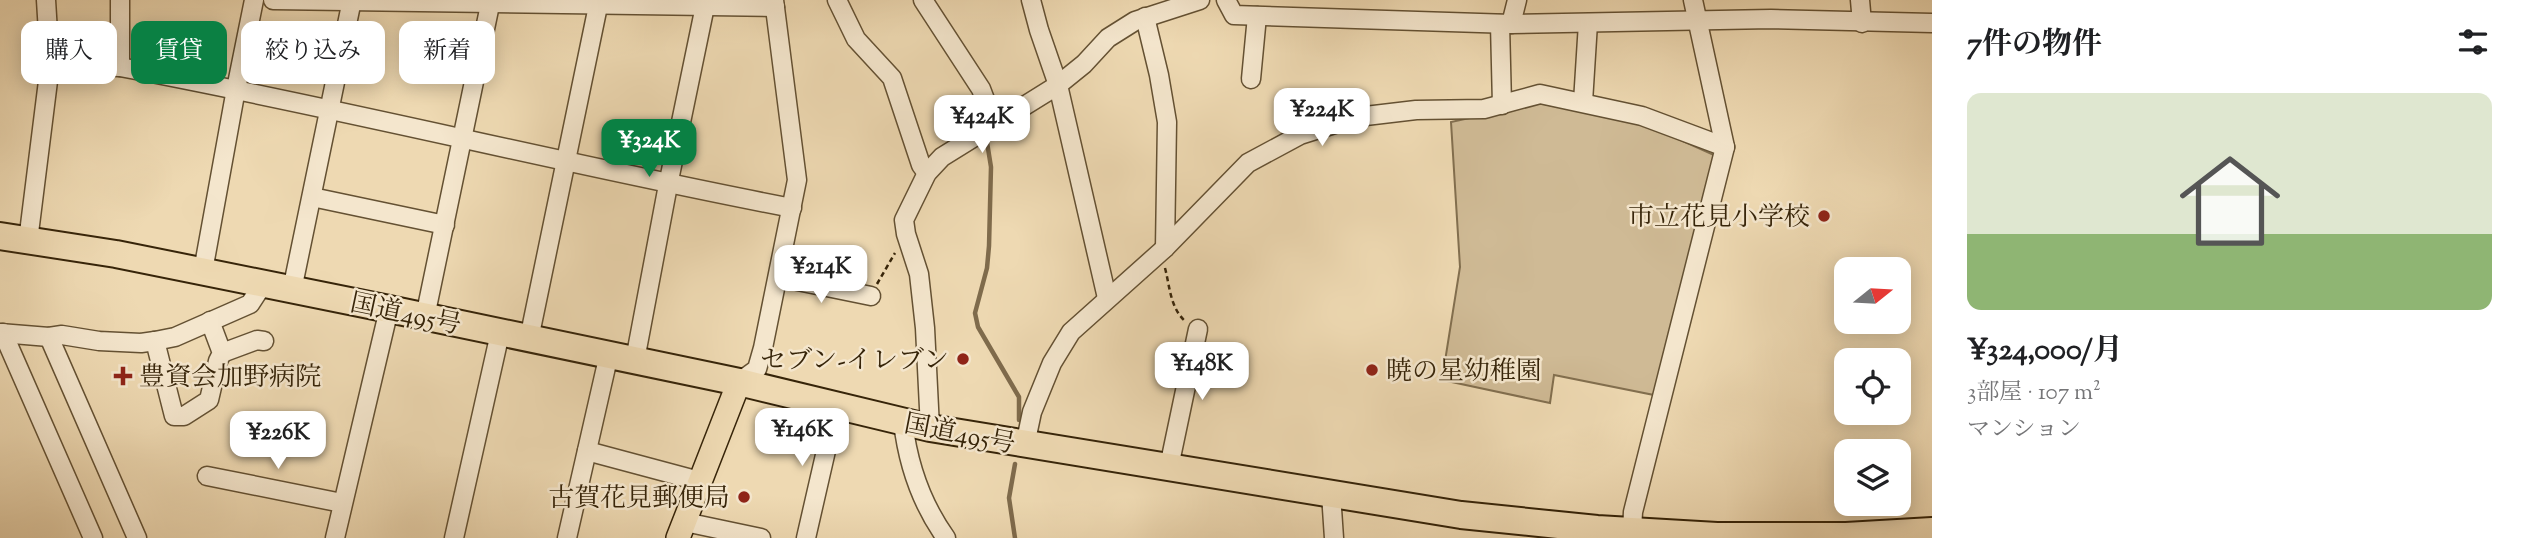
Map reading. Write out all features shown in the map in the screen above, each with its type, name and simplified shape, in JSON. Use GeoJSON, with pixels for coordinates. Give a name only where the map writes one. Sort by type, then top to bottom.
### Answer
{"type":"FeatureCollection","features":[{"type":"Feature","properties":{"kind":"highway","name":"国道495号"},"geometry":{"type":"LineString","coordinates":[[0,236],[203,271],[622,357],[930,428],[1461,515],[1596,533],[1632,530],[1717,536],[1846,537],[1932,531]]}},
{"type":"Feature","properties":{"kind":"main road"},"geometry":{"type":"LineString","coordinates":[[682,530],[739,382]]}},
{"type":"Feature","properties":{"kind":"street"},"geometry":{"type":"LineString","coordinates":[[46,0],[47,21]]}},
{"type":"Feature","properties":{"kind":"street"},"geometry":{"type":"LineString","coordinates":[[120,0],[120,67]]}},
{"type":"Feature","properties":{"kind":"street"},"geometry":{"type":"LineString","coordinates":[[203,271],[254,0]]}},
{"type":"Feature","properties":{"kind":"street"},"geometry":{"type":"LineString","coordinates":[[273,0],[598,6],[634,3],[705,6],[775,4],[797,180],[757,369],[739,382]]}},
{"type":"Feature","properties":{"kind":"street"},"geometry":{"type":"LineString","coordinates":[[837,0],[856,39],[892,78],[921,165],[927,173]]}},
{"type":"Feature","properties":{"kind":"street"},"geometry":{"type":"LineString","coordinates":[[923,0],[981,89],[995,126]]}},
{"type":"Feature","properties":{"kind":"street"},"geometry":{"type":"LineString","coordinates":[[1031,0],[1058,85],[1107,298]]}},
{"type":"Feature","properties":{"kind":"street"},"geometry":{"type":"LineString","coordinates":[[1226,0],[1234,15],[1258,16],[1506,24],[1771,19],[1932,23]]}},
{"type":"Feature","properties":{"kind":"street"},"geometry":{"type":"LineString","coordinates":[[1502,105],[1506,24],[1517,0]]}},
{"type":"Feature","properties":{"kind":"street"},"geometry":{"type":"LineString","coordinates":[[1632,530],[1633,512],[1725,147],[1693,0]]}},
{"type":"Feature","properties":{"kind":"street"},"geometry":{"type":"LineString","coordinates":[[1860,0],[1862,23]]}},
{"type":"Feature","properties":{"kind":"street"},"geometry":{"type":"LineString","coordinates":[[292,290],[352,1]]}},
{"type":"Feature","properties":{"kind":"street"},"geometry":{"type":"LineString","coordinates":[[930,428],[925,328],[919,274],[904,220],[927,173],[942,157],[1058,85],[1084,64],[1108,38],[1145,17],[1191,1]]}},
{"type":"Feature","properties":{"kind":"street"},"geometry":{"type":"LineString","coordinates":[[425,317],[491,2]]}},
{"type":"Feature","properties":{"kind":"street"},"geometry":{"type":"LineString","coordinates":[[529,339],[598,6]]}},
{"type":"Feature","properties":{"kind":"street"},"geometry":{"type":"LineString","coordinates":[[567,538],[587,451],[622,357],[668,185],[705,6]]}},
{"type":"Feature","properties":{"kind":"street"},"geometry":{"type":"LineString","coordinates":[[1251,79],[1258,16]]}},
{"type":"Feature","properties":{"kind":"street"},"geometry":{"type":"LineString","coordinates":[[1145,17],[1167,122],[1165,248]]}},
{"type":"Feature","properties":{"kind":"street"},"geometry":{"type":"LineString","coordinates":[[1583,102],[1588,23]]}},
{"type":"Feature","properties":{"kind":"street"},"geometry":{"type":"LineString","coordinates":[[117,67],[236,89],[668,185],[792,208]]}},
{"type":"Feature","properties":{"kind":"street"},"geometry":{"type":"LineString","coordinates":[[28,241],[48,84]]}},
{"type":"Feature","properties":{"kind":"street"},"geometry":{"type":"LineString","coordinates":[[1025,445],[1032,412],[1060,346],[1070,332],[1165,248],[1248,163],[1300,135],[1357,117],[1416,110],[1484,109],[1540,94],[1642,116],[1725,147]]}},
{"type":"Feature","properties":{"kind":"street"},"geometry":{"type":"LineString","coordinates":[[312,197],[444,225]]}},
{"type":"Feature","properties":{"kind":"street"},"geometry":{"type":"LineString","coordinates":[[778,277],[871,296]]}},
{"type":"Feature","properties":{"kind":"street"},"geometry":{"type":"LineString","coordinates":[[93,538],[1,333],[49,337],[62,334],[99,341],[155,341],[175,337],[250,303],[263,284]]}},
{"type":"Feature","properties":{"kind":"street"},"geometry":{"type":"LineString","coordinates":[[335,538],[388,309]]}},
{"type":"Feature","properties":{"kind":"street"},"geometry":{"type":"LineString","coordinates":[[155,341],[174,416],[184,416],[209,400],[222,354],[210,321]]}},
{"type":"Feature","properties":{"kind":"street"},"geometry":{"type":"LineString","coordinates":[[1169,467],[1198,329]]}},
{"type":"Feature","properties":{"kind":"street"},"geometry":{"type":"LineString","coordinates":[[454,538],[500,333]]}},
{"type":"Feature","properties":{"kind":"street"},"geometry":{"type":"LineString","coordinates":[[49,337],[136,538]]}},
{"type":"Feature","properties":{"kind":"street"},"geometry":{"type":"LineString","coordinates":[[222,354],[257,340],[264,341]]}},
{"type":"Feature","properties":{"kind":"street"},"geometry":{"type":"LineString","coordinates":[[806,538],[836,407]]}},
{"type":"Feature","properties":{"kind":"street"},"geometry":{"type":"LineString","coordinates":[[903,422],[907,453],[920,493],[947,538]]}},
{"type":"Feature","properties":{"kind":"street"},"geometry":{"type":"LineString","coordinates":[[587,451],[699,481]]}},
{"type":"Feature","properties":{"kind":"street"},"geometry":{"type":"LineString","coordinates":[[207,476],[342,503]]}},
{"type":"Feature","properties":{"kind":"street"},"geometry":{"type":"LineString","coordinates":[[1331,494],[1334,538]]}},
{"type":"Feature","properties":{"kind":"street"},"geometry":{"type":"LineString","coordinates":[[682,530],[761,538]]}},
{"type":"Feature","properties":{"kind":"path"},"geometry":{"type":"LineString","coordinates":[[871,296],[906,234]]}},
{"type":"Feature","properties":{"kind":"path"},"geometry":{"type":"LineString","coordinates":[[1165,248],[1165,268],[1172,302],[1178,315],[1198,329]]}},
{"type":"Feature","properties":{"kind":"shaded area"},"geometry":{"type":"Polygon","coordinates":[[[1539,103],[1645,124],[1714,155],[1654,395],[1554,375],[1550,403],[1442,380],[1460,267],[1451,122],[1539,103]]]}},
{"type":"Feature","properties":{"kind":"waterway"},"geometry":{"type":"LineString","coordinates":[[986,136],[991,167],[989,246],[987,268],[975,313],[978,327],[1019,397],[1019,420]]}},
{"type":"Feature","properties":{"kind":"waterway"},"geometry":{"type":"LineString","coordinates":[[1015,464],[1009,498],[1015,538]]}},
{"type":"Feature","properties":{"kind":"place","name":"市立花見小学校"},"geometry":{"type":"Point","coordinates":[1824,216]}},
{"type":"Feature","properties":{"kind":"place","name":"セブン-イレブン"},"geometry":{"type":"Point","coordinates":[963,359]}},
{"type":"Feature","properties":{"kind":"place","name":"暁の星幼稚園"},"geometry":{"type":"Point","coordinates":[1372,370]}},
{"type":"Feature","properties":{"kind":"place","name":"豊資会加野病院"},"geometry":{"type":"Point","coordinates":[123,376]}},
{"type":"Feature","properties":{"kind":"place","name":"古賀花見郵便局"},"geometry":{"type":"Point","coordinates":[744,497]}}]}
